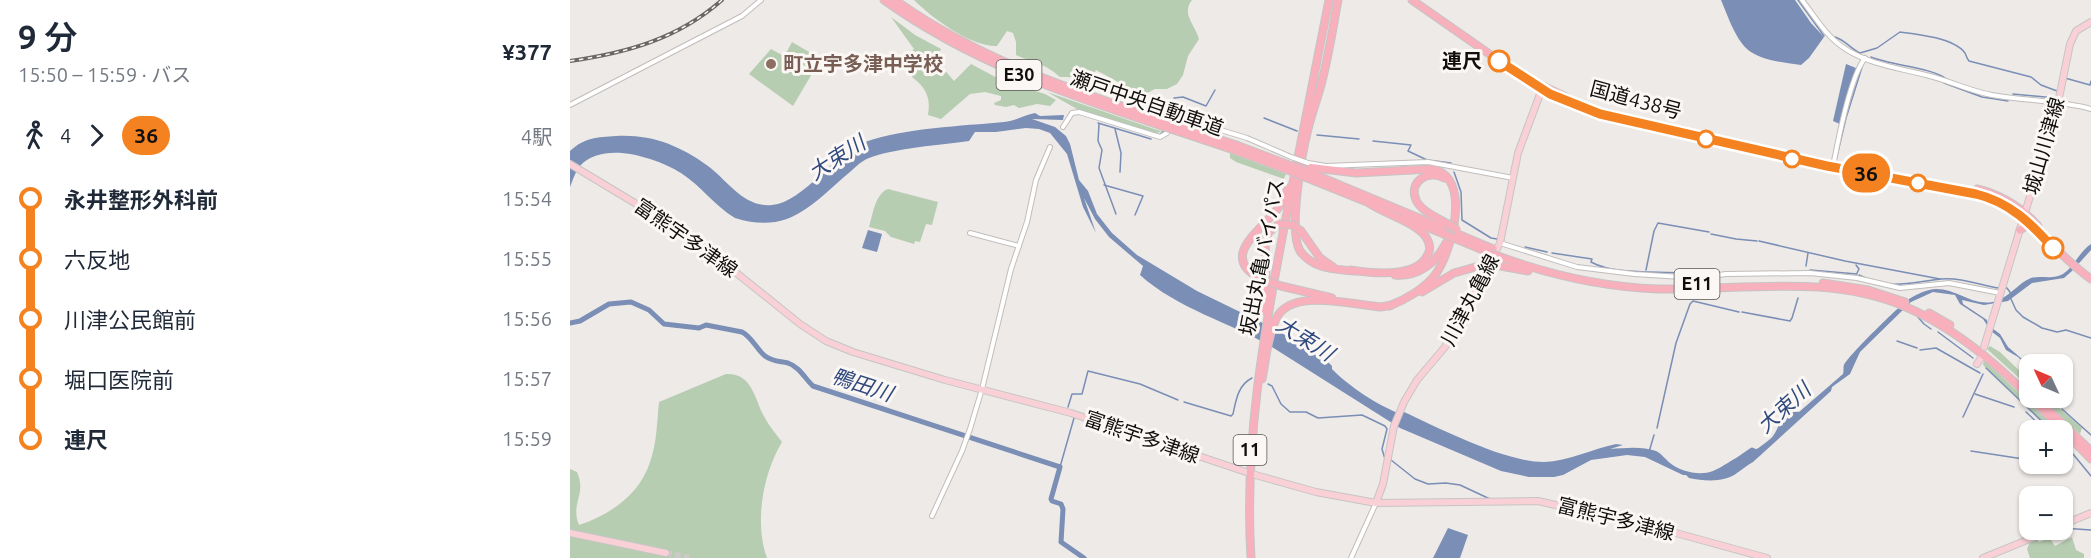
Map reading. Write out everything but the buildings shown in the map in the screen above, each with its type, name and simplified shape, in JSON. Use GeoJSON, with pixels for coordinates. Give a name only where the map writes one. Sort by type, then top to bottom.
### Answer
{"type":"FeatureCollection","features":[{"type":"Feature","properties":{"kind":"highway","name":"瀬戸中央自動車道"},"geometry":{"type":"LineString","coordinates":[[884,0],[941,37],[1000,67],[1047,86],[1166,124]]}},
{"type":"Feature","properties":{"kind":"highway","name":"瀬戸中央自動車道"},"geometry":{"type":"LineString","coordinates":[[895,0],[944,32],[1004,62],[1049,81],[1235,148],[1290,163]]}},
{"type":"Feature","properties":{"kind":"highway"},"geometry":{"type":"LineString","coordinates":[[1330,0],[1309,79],[1295,218],[1297,244],[1305,257],[1317,265],[1384,274],[1405,275],[1417,272],[1436,259],[1446,244],[1451,220],[1448,182],[1440,176],[1426,175],[1415,186],[1416,200],[1445,229]]}},
{"type":"Feature","properties":{"kind":"highway"},"geometry":{"type":"LineString","coordinates":[[1338,0],[1322,82],[1291,180],[1283,201],[1274,214],[1249,239],[1243,257],[1246,267],[1261,279],[1352,304]]}},
{"type":"Feature","properties":{"kind":"highway","name":"国道438号"},"geometry":{"type":"LineString","coordinates":[[1412,0],[1542,88],[1575,101],[1615,114],[1833,166],[1991,192],[2009,201],[2091,279]]}},
{"type":"Feature","properties":{"kind":"highway","name":"国道438号"},"geometry":{"type":"LineString","coordinates":[[1419,0],[1542,88]]}},
{"type":"Feature","properties":{"kind":"highway","name":"坂出丸亀バイパス"},"geometry":{"type":"LineString","coordinates":[[1272,307],[1305,131]]}},
{"type":"Feature","properties":{"kind":"highway","name":"瀬戸中央自動車道"},"geometry":{"type":"LineString","coordinates":[[1235,148],[1255,152],[1306,169],[1374,203]]}},
{"type":"Feature","properties":{"kind":"highway"},"geometry":{"type":"LineString","coordinates":[[1306,169],[1356,174],[1431,169],[1442,172],[1449,179],[1454,194],[1454,219],[1442,264],[1424,286],[1389,306]]}},
{"type":"Feature","properties":{"kind":"highway"},"geometry":{"type":"LineString","coordinates":[[1374,203],[1418,230],[1429,243],[1429,253],[1421,263],[1406,270],[1384,274]]}},
{"type":"Feature","properties":{"kind":"highway","name":"E11"},"geometry":{"type":"LineString","coordinates":[[1374,203],[1455,233],[1495,252],[1556,270],[1616,281],[1679,284],[1772,281],[1847,286],[1894,300],[1929,316],[1972,340],[2019,381]]}},
{"type":"Feature","properties":{"kind":"highway","name":"国道438号"},"geometry":{"type":"LineString","coordinates":[[2023,214],[2033,227],[2075,264],[2091,274]]}},
{"type":"Feature","properties":{"kind":"highway"},"geometry":{"type":"LineString","coordinates":[[1266,345],[1272,307],[1265,241],[1269,232],[1279,224],[1293,225],[1302,231],[1326,263],[1336,268],[1354,271]]}},
{"type":"Feature","properties":{"kind":"highway"},"geometry":{"type":"LineString","coordinates":[[2019,230],[2026,226],[2033,227]]}},
{"type":"Feature","properties":{"kind":"highway","name":"E11"},"geometry":{"type":"LineString","coordinates":[[1455,233],[1545,272],[1587,281],[1657,289],[1808,286],[1846,290],[1894,300]]}},
{"type":"Feature","properties":{"kind":"highway"},"geometry":{"type":"LineString","coordinates":[[1272,307],[1307,300],[1389,306],[1412,298],[1454,273],[1479,266],[1496,265],[1587,281]]}},
{"type":"Feature","properties":{"kind":"highway"},"geometry":{"type":"LineString","coordinates":[[1266,345],[1272,307]]}},
{"type":"Feature","properties":{"kind":"highway","name":"E11"},"geometry":{"type":"LineString","coordinates":[[1929,316],[1989,360],[2091,462]]}},
{"type":"Feature","properties":{"kind":"highway","name":"坂出丸亀バイパス"},"geometry":{"type":"LineString","coordinates":[[1252,474],[1266,345]]}},
{"type":"Feature","properties":{"kind":"highway","name":"坂出丸亀バイパス"},"geometry":{"type":"LineString","coordinates":[[1253,558],[1252,419],[1266,345]]}},
{"type":"Feature","properties":{"kind":"highway"},"geometry":{"type":"LineString","coordinates":[[2047,408],[2091,451]]}},
{"type":"Feature","properties":{"kind":"highway"},"geometry":{"type":"LineString","coordinates":[[2050,411],[2091,446]]}},
{"type":"Feature","properties":{"kind":"main road","name":"城山川津線"},"geometry":{"type":"LineString","coordinates":[[1984,346],[2058,103],[2072,39],[2076,31],[2091,22]]}},
{"type":"Feature","properties":{"kind":"main road","name":"川津丸亀線"},"geometry":{"type":"LineString","coordinates":[[1376,503],[1383,484],[1394,426],[1403,405],[1417,380],[1443,350],[1455,323],[1500,243],[1518,153],[1542,88]]}},
{"type":"Feature","properties":{"kind":"main road","name":"富熊宇多津線"},"geometry":{"type":"LineString","coordinates":[[570,164],[693,238],[787,315],[826,341],[882,361],[945,380],[1071,412],[1252,474],[1316,492],[1376,503],[1538,501],[1676,533],[1767,558]]}},
{"type":"Feature","properties":{"kind":"main road"},"geometry":{"type":"LineString","coordinates":[[2073,520],[2091,513]]}},
{"type":"Feature","properties":{"kind":"main road"},"geometry":{"type":"LineString","coordinates":[[570,533],[666,553]]}},
{"type":"Feature","properties":{"kind":"main road"},"geometry":{"type":"LineString","coordinates":[[1983,558],[2027,540]]}},
{"type":"Feature","properties":{"kind":"street"},"geometry":{"type":"LineString","coordinates":[[570,105],[744,15],[761,0]]}},
{"type":"Feature","properties":{"kind":"street"},"geometry":{"type":"LineString","coordinates":[[1802,0],[1833,39],[1848,51],[1865,58],[1893,68],[1929,75],[1983,93],[2091,109]]}},
{"type":"Feature","properties":{"kind":"street"},"geometry":{"type":"LineString","coordinates":[[1833,166],[1847,106],[1858,69],[1865,58]]}},
{"type":"Feature","properties":{"kind":"street"},"geometry":{"type":"LineString","coordinates":[[1063,127],[1072,113],[1079,112],[1160,137],[1167,133],[1172,118],[1178,117],[1247,138],[1290,163],[1306,169],[1326,166],[1428,162],[1514,178]]}},
{"type":"Feature","properties":{"kind":"street"},"geometry":{"type":"LineString","coordinates":[[932,516],[962,451],[982,389],[1038,174],[1050,147]]}},
{"type":"Feature","properties":{"kind":"street"},"geometry":{"type":"LineString","coordinates":[[970,233],[1019,246]]}},
{"type":"Feature","properties":{"kind":"street"},"geometry":{"type":"LineString","coordinates":[[1500,243],[1577,267],[1634,274],[1698,278],[1726,274],[1816,273],[1857,278],[1900,288],[1948,283],[2000,295]]}},
{"type":"Feature","properties":{"kind":"street"},"geometry":{"type":"LineString","coordinates":[[1351,558],[1376,503]]}},
{"type":"Feature","properties":{"kind":"green space"},"geometry":{"type":"Polygon","coordinates":[[[914,0],[1192,0],[1188,15],[1199,39],[1188,56],[1183,75],[1177,84],[1167,89],[1155,89],[1136,99],[1127,97],[1126,91],[1119,90],[1118,82],[1096,70],[1090,82],[1072,77],[1060,77],[1044,66],[1016,55],[1013,33],[1007,31],[997,46],[964,37],[941,23],[914,0]]]}},
{"type":"Feature","properties":{"kind":"green space"},"geometry":{"type":"Polygon","coordinates":[[[891,17],[915,35],[941,49],[936,60],[954,81],[971,64],[1003,81],[1045,94],[1056,100],[1050,106],[1037,104],[1019,108],[1014,105],[1006,107],[994,103],[1001,100],[1001,96],[985,92],[970,94],[941,119],[928,115],[929,103],[926,93],[912,77],[915,70],[903,59],[914,49],[891,17]]]}},
{"type":"Feature","properties":{"kind":"green space"},"geometry":{"type":"Polygon","coordinates":[[[792,42],[821,59],[814,71],[785,55],[792,42]]]}},
{"type":"Feature","properties":{"kind":"green space"},"geometry":{"type":"Polygon","coordinates":[[[771,49],[813,72],[793,106],[749,74],[771,49]]]}},
{"type":"Feature","properties":{"kind":"green space"},"geometry":{"type":"Polygon","coordinates":[[[1047,92],[1162,131],[1155,134],[1077,109],[1047,92]]]}},
{"type":"Feature","properties":{"kind":"green space"},"geometry":{"type":"Polygon","coordinates":[[[1105,98],[1163,110],[1168,114],[1167,119],[1105,98]]]}},
{"type":"Feature","properties":{"kind":"green space"},"geometry":{"type":"Polygon","coordinates":[[[1230,153],[1286,174],[1284,179],[1236,162],[1230,158],[1230,153]]]}},
{"type":"Feature","properties":{"kind":"green space"},"geometry":{"type":"Polygon","coordinates":[[[888,189],[938,202],[932,225],[926,224],[920,242],[915,241],[914,244],[891,237],[885,231],[869,227],[877,200],[888,189]]]}},
{"type":"Feature","properties":{"kind":"green space"},"geometry":{"type":"Polygon","coordinates":[[[1990,346],[2000,352],[2019,370],[2019,378],[1987,349],[1990,346]]]}},
{"type":"Feature","properties":{"kind":"green space"},"geometry":{"type":"Polygon","coordinates":[[[1984,360],[2019,393],[2019,399],[1983,365],[1984,360]]]}},
{"type":"Feature","properties":{"kind":"green space"},"geometry":{"type":"Polygon","coordinates":[[[726,374],[742,378],[752,388],[761,411],[782,442],[765,483],[762,499],[761,529],[767,558],[570,558],[570,469],[577,472],[580,480],[576,511],[579,525],[612,509],[639,484],[652,455],[659,402],[726,374]]]}},
{"type":"Feature","properties":{"kind":"green space"},"geometry":{"type":"Polygon","coordinates":[[[2029,408],[2035,408],[2047,420],[2041,420],[2029,408]]]}},
{"type":"Feature","properties":{"kind":"green space"},"geometry":{"type":"Polygon","coordinates":[[[2052,408],[2059,408],[2073,420],[2065,420],[2052,408]]]}},
{"type":"Feature","properties":{"kind":"green space"},"geometry":{"type":"Polygon","coordinates":[[[2073,420],[2082,428],[2080,434],[2073,428],[2073,420]]]}},
{"type":"Feature","properties":{"kind":"green space"},"geometry":{"type":"Polygon","coordinates":[[[2034,540],[2039,542],[2051,540],[2055,546],[2066,540],[2073,540],[2076,550],[2084,554],[2084,558],[2030,558],[2027,549],[2034,540]]]}},
{"type":"Feature","properties":{"kind":"water"},"geometry":{"type":"Polygon","coordinates":[[[1721,0],[1795,0],[1824,37],[1801,65],[1765,58],[1752,53],[1739,39],[1721,0]]]}},
{"type":"Feature","properties":{"kind":"water"},"geometry":{"type":"Polygon","coordinates":[[[1846,64],[1856,68],[1840,124],[1833,121],[1846,64]]]}},
{"type":"Feature","properties":{"kind":"water"},"geometry":{"type":"Polygon","coordinates":[[[1035,113],[1040,116],[1064,115],[1063,120],[1032,119],[1055,127],[1066,136],[1079,180],[1088,191],[1097,214],[1112,233],[1137,255],[1197,291],[1277,330],[1329,363],[1346,382],[1383,406],[1401,414],[1404,412],[1492,451],[1528,461],[1544,462],[1562,459],[1616,444],[1623,445],[1610,449],[1651,449],[1685,471],[1702,473],[1713,471],[1756,450],[1769,440],[1783,417],[1792,412],[1799,412],[1843,374],[1844,365],[1855,352],[1912,297],[1935,289],[1951,291],[1980,302],[1996,301],[2031,278],[2055,277],[2063,274],[2091,244],[2091,250],[2064,278],[2032,283],[2008,301],[1984,305],[1962,300],[1963,304],[1987,320],[1988,325],[2000,334],[2019,358],[2006,350],[2000,338],[1991,331],[1983,319],[1960,304],[1955,295],[1933,292],[1911,302],[1860,352],[1850,374],[1832,387],[1831,391],[1753,462],[1732,476],[1714,480],[1689,478],[1645,457],[1627,455],[1591,460],[1563,475],[1529,477],[1501,471],[1400,428],[1272,347],[1187,306],[1155,287],[1140,275],[1143,266],[1109,237],[1095,219],[1084,198],[1096,233],[1083,207],[1067,154],[1050,133],[1039,129],[975,132],[969,141],[905,149],[866,159],[808,208],[783,220],[769,223],[735,218],[681,173],[658,162],[630,154],[602,154],[590,158],[578,168],[570,187],[570,151],[575,147],[597,138],[641,137],[664,142],[686,152],[708,166],[744,198],[762,205],[772,205],[784,202],[796,195],[842,156],[865,142],[915,131],[1008,121],[1035,113]]]}},
{"type":"Feature","properties":{"kind":"water"},"geometry":{"type":"Polygon","coordinates":[[[868,230],[882,234],[877,252],[862,248],[868,230]]]}},
{"type":"Feature","properties":{"kind":"water"},"geometry":{"type":"Polygon","coordinates":[[[1448,528],[1468,535],[1460,558],[1433,558],[1448,528]]]}},
{"type":"Feature","properties":{"kind":"waterway"},"geometry":{"type":"LineString","coordinates":[[1798,0],[1824,36]]}},
{"type":"Feature","properties":{"kind":"waterway"},"geometry":{"type":"LineString","coordinates":[[1835,37],[1860,53],[1877,48],[1900,32],[1944,40],[1960,48],[1969,61],[2031,77],[2041,85],[2057,91]]}},
{"type":"Feature","properties":{"kind":"waterway"},"geometry":{"type":"LineString","coordinates":[[1871,57],[1931,72],[1945,78]]}},
{"type":"Feature","properties":{"kind":"waterway"},"geometry":{"type":"LineString","coordinates":[[1836,160],[1863,64]]}},
{"type":"Feature","properties":{"kind":"waterway"},"geometry":{"type":"LineString","coordinates":[[2065,78],[2090,85],[2091,81]]}},
{"type":"Feature","properties":{"kind":"waterway"},"geometry":{"type":"LineString","coordinates":[[1944,83],[1982,97],[2008,101]]}},
{"type":"Feature","properties":{"kind":"waterway"},"geometry":{"type":"LineString","coordinates":[[1174,98],[1183,97],[1206,106],[1215,90]]}},
{"type":"Feature","properties":{"kind":"waterway"},"geometry":{"type":"LineString","coordinates":[[2013,94],[2056,98]]}},
{"type":"Feature","properties":{"kind":"waterway"},"geometry":{"type":"LineString","coordinates":[[1264,118],[1297,131]]}},
{"type":"Feature","properties":{"kind":"waterway"},"geometry":{"type":"LineString","coordinates":[[1098,123],[1151,139]]}},
{"type":"Feature","properties":{"kind":"waterway"},"geometry":{"type":"LineString","coordinates":[[1099,124],[1098,141],[1102,150],[1099,168],[1116,214]]}},
{"type":"Feature","properties":{"kind":"waterway"},"geometry":{"type":"LineString","coordinates":[[1115,129],[1121,153],[1120,172]]}},
{"type":"Feature","properties":{"kind":"waterway"},"geometry":{"type":"LineString","coordinates":[[1159,135],[1165,130]]}},
{"type":"Feature","properties":{"kind":"waterway"},"geometry":{"type":"LineString","coordinates":[[1317,135],[1359,139]]}},
{"type":"Feature","properties":{"kind":"waterway"},"geometry":{"type":"LineString","coordinates":[[1373,141],[1411,145],[1408,151],[1427,160],[1451,163]]}},
{"type":"Feature","properties":{"kind":"waterway"},"geometry":{"type":"LineString","coordinates":[[1454,172],[1461,192],[1462,220],[1491,238],[1497,239]]}},
{"type":"Feature","properties":{"kind":"waterway"},"geometry":{"type":"LineString","coordinates":[[1104,185],[1143,196],[1135,215]]}},
{"type":"Feature","properties":{"kind":"waterway"},"geometry":{"type":"LineString","coordinates":[[1646,270],[1654,231],[1658,223],[1709,232]]}},
{"type":"Feature","properties":{"kind":"waterway"},"geometry":{"type":"LineString","coordinates":[[1711,234],[1757,241]]}},
{"type":"Feature","properties":{"kind":"waterway"},"geometry":{"type":"LineString","coordinates":[[1759,241],[1845,261],[1940,279]]}},
{"type":"Feature","properties":{"kind":"waterway"},"geometry":{"type":"LineString","coordinates":[[1525,247],[1547,252]]}},
{"type":"Feature","properties":{"kind":"waterway"},"geometry":{"type":"LineString","coordinates":[[1552,253],[1592,259],[1591,262],[1611,269],[1682,273]]}},
{"type":"Feature","properties":{"kind":"waterway"},"geometry":{"type":"LineString","coordinates":[[1806,266],[1808,253]]}},
{"type":"Feature","properties":{"kind":"waterway"},"geometry":{"type":"LineString","coordinates":[[1856,265],[1859,269],[1857,273]]}},
{"type":"Feature","properties":{"kind":"waterway"},"geometry":{"type":"LineString","coordinates":[[1810,270],[1857,274]]}},
{"type":"Feature","properties":{"kind":"waterway"},"geometry":{"type":"LineString","coordinates":[[1859,275],[1870,280],[1891,284],[1948,279],[1998,288]]}},
{"type":"Feature","properties":{"kind":"waterway"},"geometry":{"type":"LineString","coordinates":[[2005,288],[2012,295]]}},
{"type":"Feature","properties":{"kind":"waterway"},"geometry":{"type":"LineString","coordinates":[[1742,312],[1790,321],[1798,298]]}},
{"type":"Feature","properties":{"kind":"waterway"},"geometry":{"type":"LineString","coordinates":[[2011,299],[2016,310],[2023,317],[2042,328],[2057,332],[2066,330],[2091,338]]}},
{"type":"Feature","properties":{"kind":"waterway"},"geometry":{"type":"LineString","coordinates":[[1657,428],[1676,343],[1690,304],[1693,301],[1739,312]]}},
{"type":"Feature","properties":{"kind":"waterway","name":"鴨田川"},"geometry":{"type":"LineString","coordinates":[[570,323],[580,321],[609,304],[631,302],[649,310],[664,324],[699,328],[706,325],[742,332],[765,356],[792,365],[813,386],[1060,467],[1051,499],[1061,504],[1063,509],[1061,542],[1084,558]]}},
{"type":"Feature","properties":{"kind":"waterway"},"geometry":{"type":"LineString","coordinates":[[1917,316],[1931,329]]}},
{"type":"Feature","properties":{"kind":"waterway"},"geometry":{"type":"LineString","coordinates":[[1938,332],[1973,358]]}},
{"type":"Feature","properties":{"kind":"waterway"},"geometry":{"type":"LineString","coordinates":[[1897,341],[1917,348]]}},
{"type":"Feature","properties":{"kind":"waterway"},"geometry":{"type":"LineString","coordinates":[[1920,350],[1936,348],[1980,373]]}},
{"type":"Feature","properties":{"kind":"waterway"},"geometry":{"type":"LineString","coordinates":[[1986,368],[2041,420]]}},
{"type":"Feature","properties":{"kind":"waterway"},"geometry":{"type":"LineString","coordinates":[[1068,407],[1072,394],[1082,394],[1088,371],[1140,384],[1178,400]]}},
{"type":"Feature","properties":{"kind":"waterway"},"geometry":{"type":"LineString","coordinates":[[1963,417],[1983,374]]}},
{"type":"Feature","properties":{"kind":"waterway"},"geometry":{"type":"LineString","coordinates":[[1184,402],[1231,416],[1241,389],[1252,378]]}},
{"type":"Feature","properties":{"kind":"waterway"},"geometry":{"type":"LineString","coordinates":[[1268,384],[1272,386],[1281,404],[1290,412],[1306,412],[1318,418],[1362,415],[1385,426],[1387,429],[1382,449],[1385,459]]}},
{"type":"Feature","properties":{"kind":"waterway"},"geometry":{"type":"LineString","coordinates":[[1975,394],[2014,407]]}},
{"type":"Feature","properties":{"kind":"waterway"},"geometry":{"type":"LineString","coordinates":[[2062,409],[2091,435]]}},
{"type":"Feature","properties":{"kind":"waterway"},"geometry":{"type":"LineString","coordinates":[[2026,412],[2034,420]]}},
{"type":"Feature","properties":{"kind":"waterway"},"geometry":{"type":"LineString","coordinates":[[1060,467],[1074,418]]}},
{"type":"Feature","properties":{"kind":"waterway"},"geometry":{"type":"LineString","coordinates":[[1649,452],[1654,435]]}},
{"type":"Feature","properties":{"kind":"waterway","name":"大束川"},"geometry":{"type":"LineString","coordinates":[[1739,459],[1752,450],[1759,453]]}},
{"type":"Feature","properties":{"kind":"waterway"},"geometry":{"type":"LineString","coordinates":[[1971,451],[2019,458]]}},
{"type":"Feature","properties":{"kind":"waterway"},"geometry":{"type":"LineString","coordinates":[[2073,454],[2091,476]]}},
{"type":"Feature","properties":{"kind":"waterway"},"geometry":{"type":"LineString","coordinates":[[1391,460],[1415,479],[1428,484],[1460,485],[1490,499]]}},
{"type":"Feature","properties":{"kind":"waterway"},"geometry":{"type":"LineString","coordinates":[[2073,529],[2091,530]]}},
{"type":"Feature","properties":{"kind":"tunnel"},"geometry":{"type":"LineString","coordinates":[[666,553],[690,558]]}},
{"type":"Feature","properties":{"kind":"railway"},"geometry":{"type":"LineString","coordinates":[[570,61],[611,54],[650,42],[688,25],[722,0]]}},
{"type":"Feature","properties":{"kind":"bus line","name":"36"},"geometry":{"type":"LineString","coordinates":[[1499,61],[1541,90],[1572,105],[1600,114],[1792,159],[1995,199],[2016,211],[2053,248]]}},
{"type":"Feature","properties":{"kind":"place","name":"連尺"},"geometry":{"type":"Point","coordinates":[1499,61]}},
{"type":"Feature","properties":{"kind":"place","name":"町立宇多津中学校"},"geometry":{"type":"Point","coordinates":[771,64]}}]}
